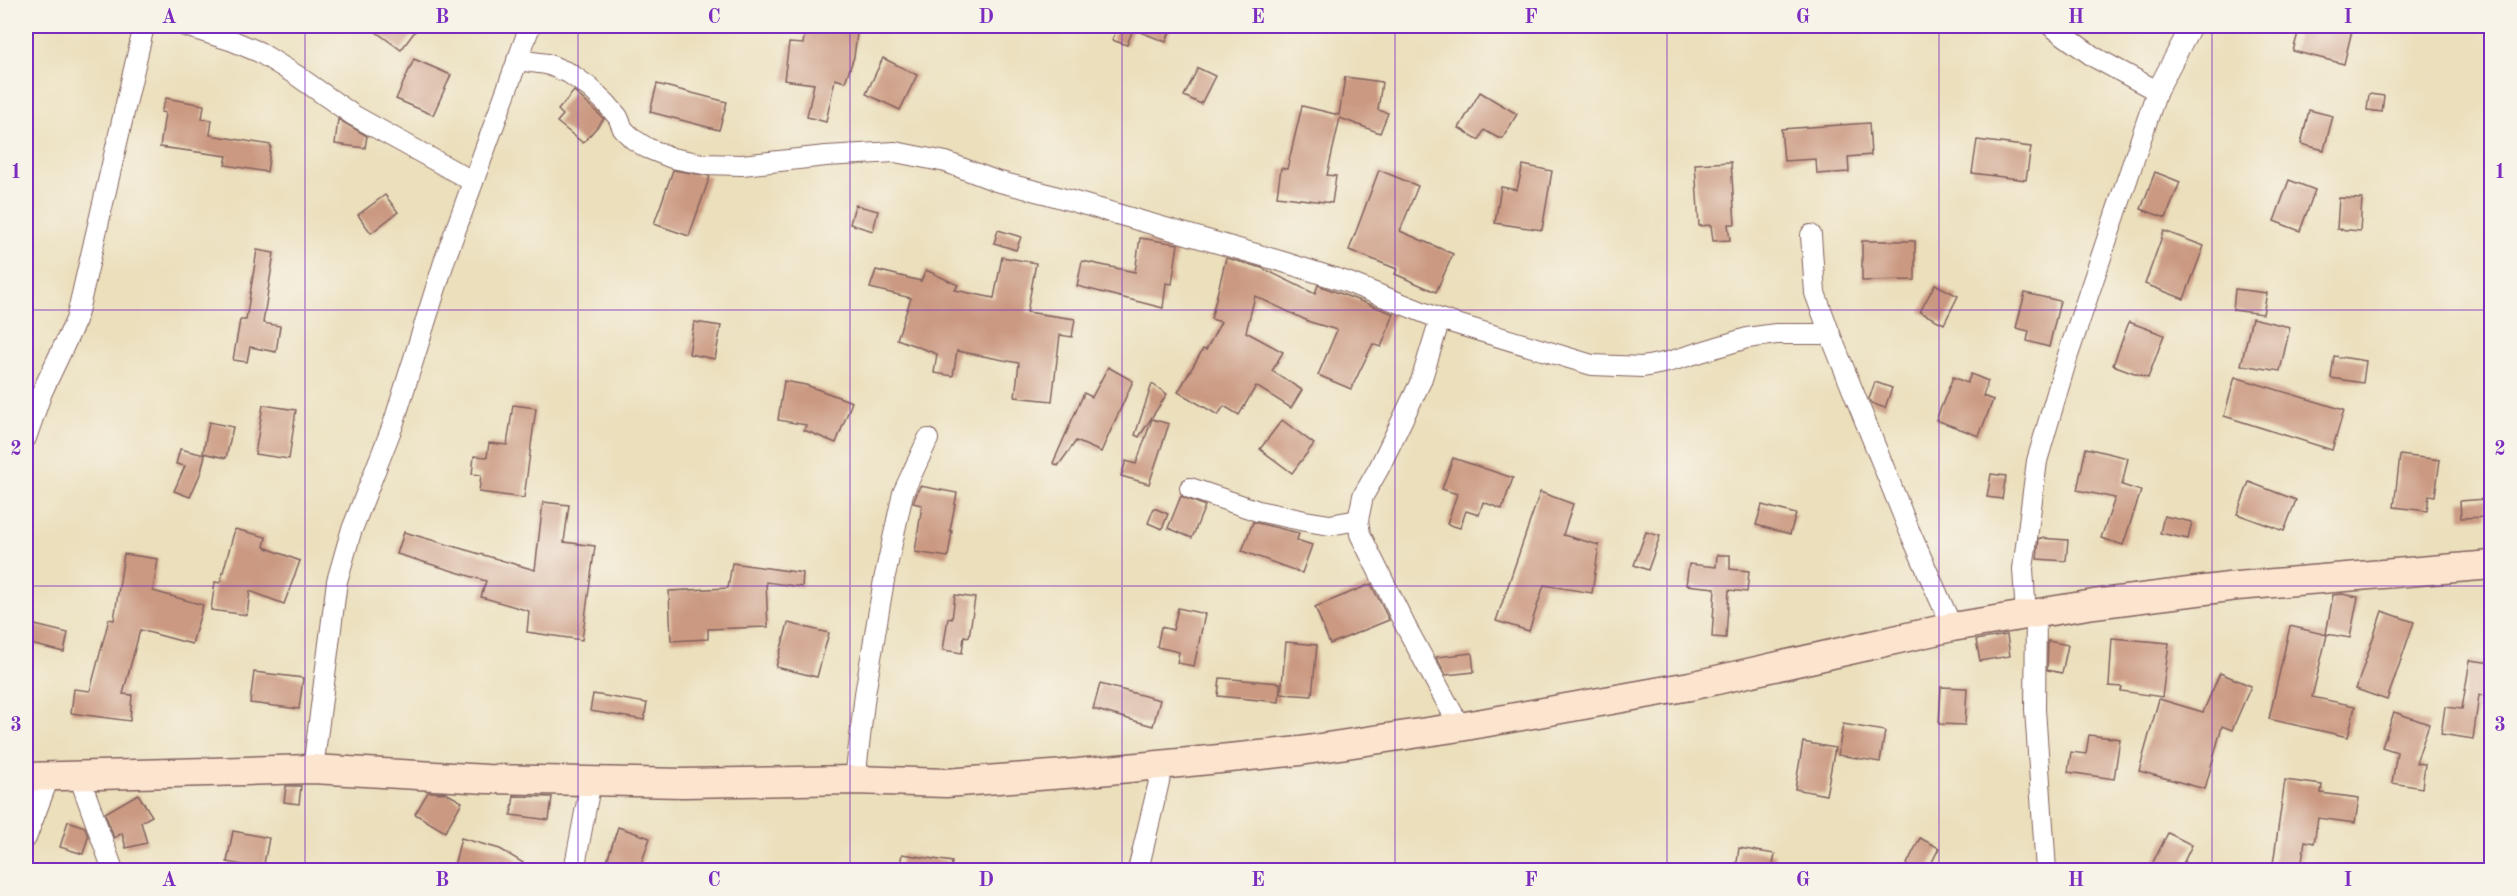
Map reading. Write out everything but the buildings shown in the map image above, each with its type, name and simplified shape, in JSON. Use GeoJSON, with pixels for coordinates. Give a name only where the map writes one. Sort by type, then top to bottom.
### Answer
{"type":"FeatureCollection","features":[{"type":"Feature","properties":{"kind":"street"},"geometry":{"type":"LineString","coordinates":[[26,438],[42,392],[76,320],[144,26]]}},
{"type":"Feature","properties":{"kind":"street"},"geometry":{"type":"LineString","coordinates":[[185,26],[233,40],[259,52],[353,115],[472,181]]}},
{"type":"Feature","properties":{"kind":"street"},"geometry":{"type":"LineString","coordinates":[[313,769],[337,581],[351,532],[393,425],[472,181],[530,26]]}},
{"type":"Feature","properties":{"kind":"street"},"geometry":{"type":"LineString","coordinates":[[2051,26],[2094,57],[2157,91]]}},
{"type":"Feature","properties":{"kind":"street"},"geometry":{"type":"LineString","coordinates":[[2046,870],[2031,614],[2023,569],[2037,460],[2068,355],[2157,91],[2191,26]]}},
{"type":"Feature","properties":{"kind":"street"},"geometry":{"type":"LineString","coordinates":[[517,60],[547,64],[569,73],[606,103],[618,117],[623,129],[633,139],[647,148],[672,158],[703,164],[742,165],[867,153],[895,153],[946,162],[996,181],[1347,282],[1440,319],[1592,365],[1643,367],[1668,362],[1747,338],[1776,334],[1830,334]]}},
{"type":"Feature","properties":{"kind":"street"},"geometry":{"type":"LineString","coordinates":[[1811,236],[1815,292],[1830,334],[1909,530],[1952,627]]}},
{"type":"Feature","properties":{"kind":"street"},"geometry":{"type":"LineString","coordinates":[[1440,319],[1421,381],[1363,496],[1358,520],[1360,534],[1405,625],[1461,727]]}},
{"type":"Feature","properties":{"kind":"street"},"geometry":{"type":"LineString","coordinates":[[855,780],[865,694],[886,569],[903,493],[928,438]]}},
{"type":"Feature","properties":{"kind":"street"},"geometry":{"type":"LineString","coordinates":[[1190,488],[1258,511],[1305,521],[1330,525],[1358,520]]}},
{"type":"Feature","properties":{"kind":"street"},"geometry":{"type":"LineString","coordinates":[[26,838],[37,777],[313,769],[487,779],[683,783],[855,780],[946,783],[1163,765],[1300,751],[1461,727],[1690,686],[1952,627],[2031,614],[2237,586],[2492,565]]}},
{"type":"Feature","properties":{"kind":"street"},"geometry":{"type":"LineString","coordinates":[[1138,870],[1163,765]]}},
{"type":"Feature","properties":{"kind":"street"},"geometry":{"type":"LineString","coordinates":[[79,776],[113,870]]}},
{"type":"Feature","properties":{"kind":"street"},"geometry":{"type":"LineString","coordinates":[[574,870],[591,781]]}}]}
